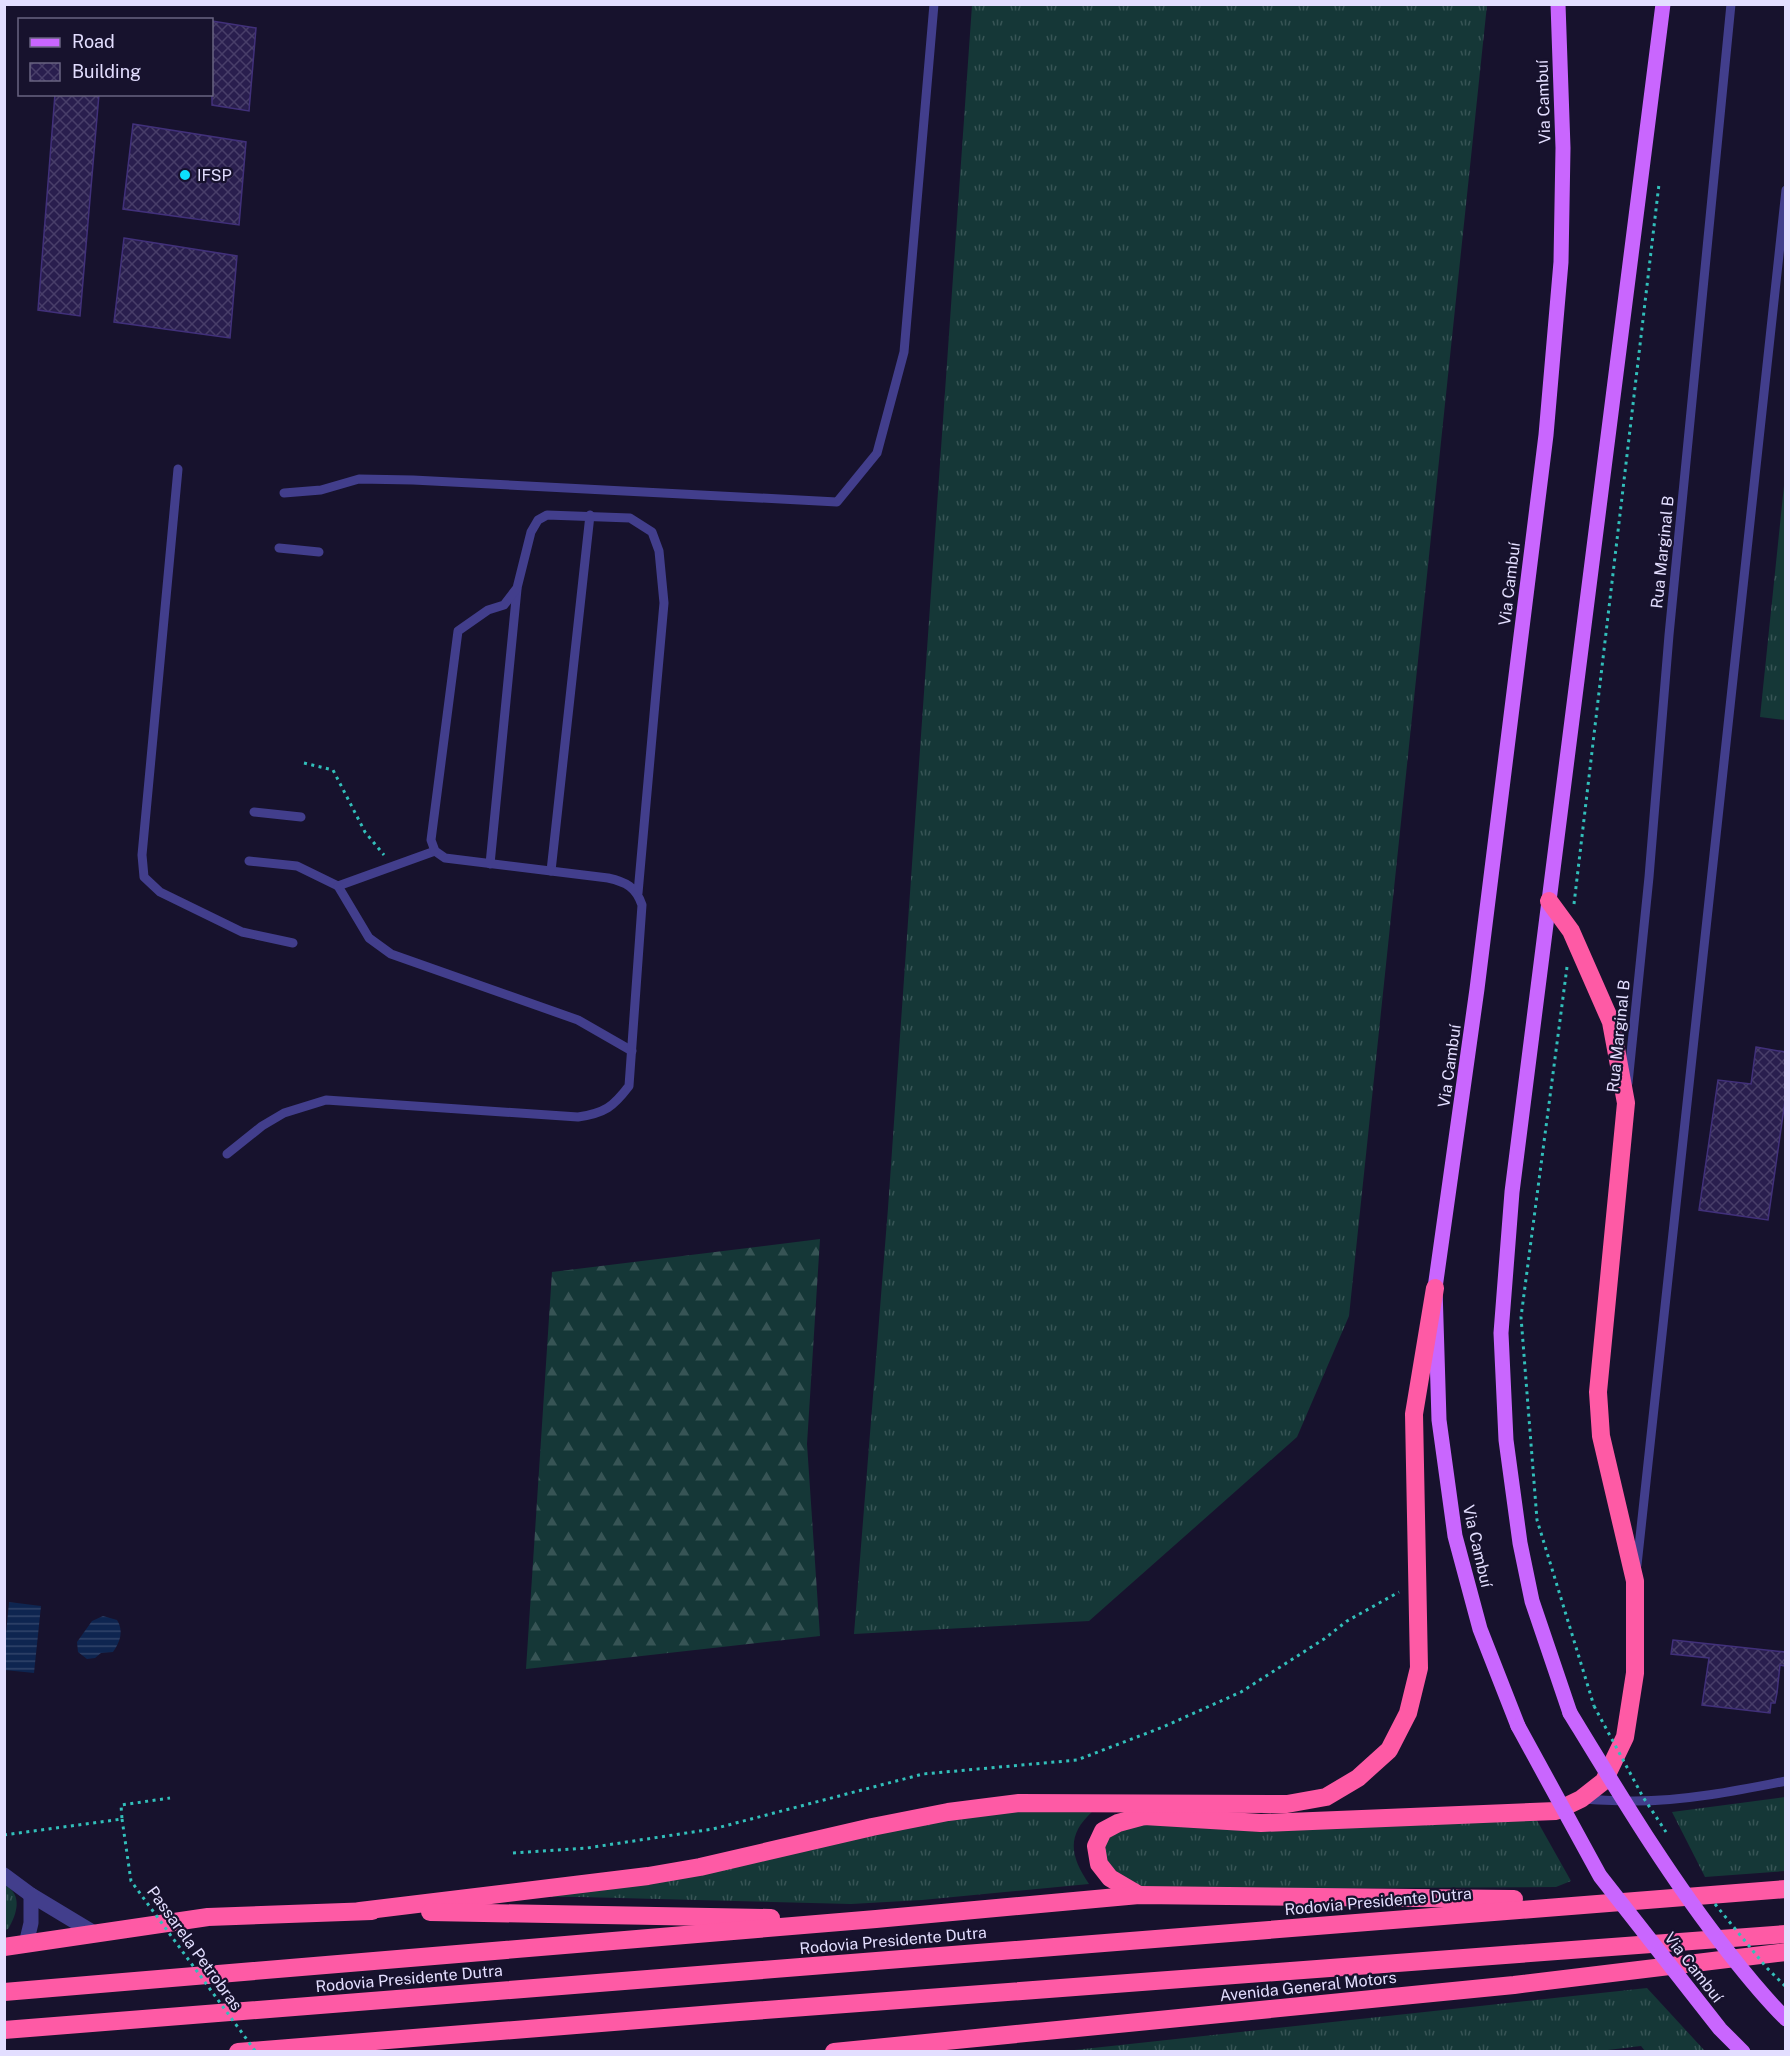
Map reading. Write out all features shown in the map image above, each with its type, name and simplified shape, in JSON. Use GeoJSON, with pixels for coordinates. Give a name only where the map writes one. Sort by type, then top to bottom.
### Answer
{"type":"FeatureCollection","features":[{"type":"Feature","properties":{"kind":"highway"},"geometry":{"type":"LineString","coordinates":[[1139,1895],[1110,1878],[1099,1864],[1096,1846],[1104,1831],[1119,1823],[1144,1816],[1261,1823],[1556,1811],[1581,1799],[1604,1781],[1625,1737],[1635,1673],[1635,1581],[1600,1436],[1598,1392],[1626,1103],[1611,1022],[1571,932],[1549,901]]}},
{"type":"Feature","properties":{"kind":"highway"},"geometry":{"type":"LineString","coordinates":[[360,1911],[669,1873],[872,1827],[1019,1803],[1287,1804],[1326,1797],[1358,1778],[1389,1749],[1408,1713],[1419,1668],[1414,1414],[1435,1288]]}},
{"type":"Feature","properties":{"kind":"highway","name":"Rodovia Presidente Dutra"},"geometry":{"type":"LineString","coordinates":[[4,2030],[1785,1889]]}},
{"type":"Feature","properties":{"kind":"highway"},"geometry":{"type":"LineString","coordinates":[[4,1992],[1139,1895],[1495,1899],[1690,1896]]}},
{"type":"Feature","properties":{"kind":"highway"},"geometry":{"type":"LineString","coordinates":[[4,1947],[208,1917],[360,1911],[876,1919]]}},
{"type":"Feature","properties":{"kind":"highway"},"geometry":{"type":"LineString","coordinates":[[238,2052],[715,2013],[1785,1934]]}},
{"type":"Feature","properties":{"kind":"highway","name":"Avenida General Motors"},"geometry":{"type":"LineString","coordinates":[[834,2052],[1514,1985],[1785,1953]]}},
{"type":"Feature","properties":{"kind":"main road","name":"Via Cambuí"},"geometry":{"type":"LineString","coordinates":[[1558,4],[1563,147],[1561,262],[1546,435],[1478,989],[1435,1288],[1439,1420],[1455,1536],[1480,1629],[1518,1726],[1600,1876],[1719,2029],[1743,2052]]}},
{"type":"Feature","properties":{"kind":"main road"},"geometry":{"type":"LineString","coordinates":[[1663,4],[1512,1192],[1501,1333],[1506,1440],[1520,1542],[1532,1601],[1570,1713],[1654,1850],[1702,1918],[1767,2000],[1785,2019]]}},
{"type":"Feature","properties":{"kind":"street"},"geometry":{"type":"LineString","coordinates":[[4,1875],[31,1895],[94,1933]]}},
{"type":"Feature","properties":{"kind":"street"},"geometry":{"type":"LineString","coordinates":[[26,1944],[31,1923],[31,1895]]}},
{"type":"Feature","properties":{"kind":"lane"},"geometry":{"type":"LineString","coordinates":[[284,493],[321,490],[359,479],[837,502],[877,453],[904,352],[934,4]]}},
{"type":"Feature","properties":{"kind":"lane","name":"Rua Marginal B"},"geometry":{"type":"LineString","coordinates":[[1626,1103],[1731,4]]}},
{"type":"Feature","properties":{"kind":"lane"},"geometry":{"type":"LineString","coordinates":[[1635,1581],[1785,189]]}},
{"type":"Feature","properties":{"kind":"lane"},"geometry":{"type":"LineString","coordinates":[[178,468],[142,855],[144,877],[160,892],[242,932],[293,943]]}},
{"type":"Feature","properties":{"kind":"lane"},"geometry":{"type":"LineString","coordinates":[[490,864],[518,588],[531,532],[538,520],[547,515],[630,518],[652,532],[659,551],[664,603],[638,893]]}},
{"type":"Feature","properties":{"kind":"lane"},"geometry":{"type":"LineString","coordinates":[[551,871],[590,515]]}},
{"type":"Feature","properties":{"kind":"lane"},"geometry":{"type":"LineString","coordinates":[[279,548],[319,552]]}},
{"type":"Feature","properties":{"kind":"lane"},"geometry":{"type":"LineString","coordinates":[[227,1154],[262,1126],[284,1113],[326,1100],[578,1117],[599,1114],[615,1104],[629,1086],[642,904],[638,893],[632,886],[621,881],[445,858],[435,851],[431,840],[458,631],[488,610],[504,605],[518,588]]}},
{"type":"Feature","properties":{"kind":"lane"},"geometry":{"type":"LineString","coordinates":[[254,812],[302,817]]}},
{"type":"Feature","properties":{"kind":"lane"},"geometry":{"type":"LineString","coordinates":[[338,886],[435,851]]}},
{"type":"Feature","properties":{"kind":"lane"},"geometry":{"type":"LineString","coordinates":[[249,861],[297,866],[338,886],[369,938],[391,954],[578,1020],[632,1051]]}},
{"type":"Feature","properties":{"kind":"lane"},"geometry":{"type":"LineString","coordinates":[[1581,1799],[1635,1801],[1686,1797],[1743,1790],[1785,1781]]}},
{"type":"Feature","properties":{"kind":"path"},"geometry":{"type":"LineString","coordinates":[[1571,932],[1659,183]]}},
{"type":"Feature","properties":{"kind":"path"},"geometry":{"type":"LineString","coordinates":[[304,763],[333,770],[365,832],[392,866]]}},
{"type":"Feature","properties":{"kind":"path"},"geometry":{"type":"LineString","coordinates":[[1567,967],[1521,1317],[1538,1520],[1594,1706],[1643,1797],[1668,1835]]}},
{"type":"Feature","properties":{"kind":"path"},"geometry":{"type":"LineString","coordinates":[[513,1853],[586,1848],[713,1829],[923,1774],[1077,1760],[1163,1727],[1241,1692],[1324,1639],[1347,1621],[1416,1583]]}},
{"type":"Feature","properties":{"kind":"path"},"geometry":{"type":"LineString","coordinates":[[4,1835],[122,1819],[122,1805],[170,1798]]}},
{"type":"Feature","properties":{"kind":"path","name":"Passarela Petrobras"},"geometry":{"type":"LineString","coordinates":[[122,1819],[131,1881],[256,2052]]}},
{"type":"Feature","properties":{"kind":"path"},"geometry":{"type":"LineString","coordinates":[[1712,1899],[1766,1967],[1785,1987]]}},
{"type":"Feature","properties":{"kind":"green space"},"geometry":{"type":"Polygon","coordinates":[[[972,5],[1487,5],[1349,1316],[1297,1437],[1089,1621],[854,1634],[888,1208],[972,5]]]}},
{"type":"Feature","properties":{"kind":"green space"},"geometry":{"type":"Polygon","coordinates":[[[1785,476],[1785,720],[1760,717],[1785,476]]]}},
{"type":"Feature","properties":{"kind":"green space"},"geometry":{"type":"Polygon","coordinates":[[[820,1239],[807,1444],[820,1636],[526,1669],[552,1272],[820,1239]]]}},
{"type":"Feature","properties":{"kind":"green space"},"geometry":{"type":"Polygon","coordinates":[[[1785,1797],[1785,1871],[1705,1877],[1672,1812],[1785,1797]]]}},
{"type":"Feature","properties":{"kind":"green space"},"geometry":{"type":"Polygon","coordinates":[[[1022,1805],[1093,1811],[1078,1829],[1074,1846],[1078,1864],[1089,1884],[922,1900],[851,1904],[502,1897],[1022,1805]]]}},
{"type":"Feature","properties":{"kind":"green space"},"geometry":{"type":"Polygon","coordinates":[[[1535,1817],[1571,1881],[1556,1887],[1188,1889],[1139,1895],[1099,1864],[1103,1831],[1118,1823],[1535,1817]]]}},
{"type":"Feature","properties":{"kind":"green space"},"geometry":{"type":"Polygon","coordinates":[[[5,1885],[14,1894],[17,1905],[11,1923],[5,1930],[5,1885]]]}},
{"type":"Feature","properties":{"kind":"green space"},"geometry":{"type":"Polygon","coordinates":[[[1647,1988],[1705,2051],[1645,2051],[1641,2046],[1591,2052],[1065,2051],[1647,1988]]]}},
{"type":"Feature","properties":{"kind":"water"},"geometry":{"type":"Polygon","coordinates":[[[9,1602],[41,1606],[34,1673],[5,1670],[9,1602]]]}},
{"type":"Feature","properties":{"kind":"water"},"geometry":{"type":"Polygon","coordinates":[[[103,1616],[117,1620],[121,1632],[119,1640],[113,1652],[101,1653],[95,1658],[87,1659],[78,1652],[77,1642],[92,1621],[103,1616]]]}},
{"type":"Feature","properties":{"kind":"building"},"geometry":{"type":"Polygon","coordinates":[[[213,21],[256,28],[249,111],[212,105],[213,21]]]}},
{"type":"Feature","properties":{"kind":"building"},"geometry":{"type":"Polygon","coordinates":[[[55,96],[99,96],[80,316],[38,310],[55,96]]]}},
{"type":"Feature","properties":{"kind":"building","name":"IFSP"},"geometry":{"type":"Polygon","coordinates":[[[133,124],[246,142],[239,225],[123,209],[133,124]]]}},
{"type":"Feature","properties":{"kind":"building"},"geometry":{"type":"Polygon","coordinates":[[[124,238],[237,256],[230,338],[114,322],[124,238]]]}},
{"type":"Feature","properties":{"kind":"building"},"geometry":{"type":"Polygon","coordinates":[[[1756,1047],[1785,1052],[1785,1101],[1768,1220],[1699,1210],[1718,1080],[1751,1084],[1756,1047]]]}},
{"type":"Feature","properties":{"kind":"building"},"geometry":{"type":"Polygon","coordinates":[[[1673,1640],[1785,1652],[1785,1666],[1780,1665],[1775,1703],[1771,1703],[1770,1713],[1702,1705],[1709,1658],[1671,1654],[1673,1640]]]}},
{"type":"Feature","properties":{"kind":"place","name":"IFSP"},"geometry":{"type":"Point","coordinates":[185,175]}}]}
